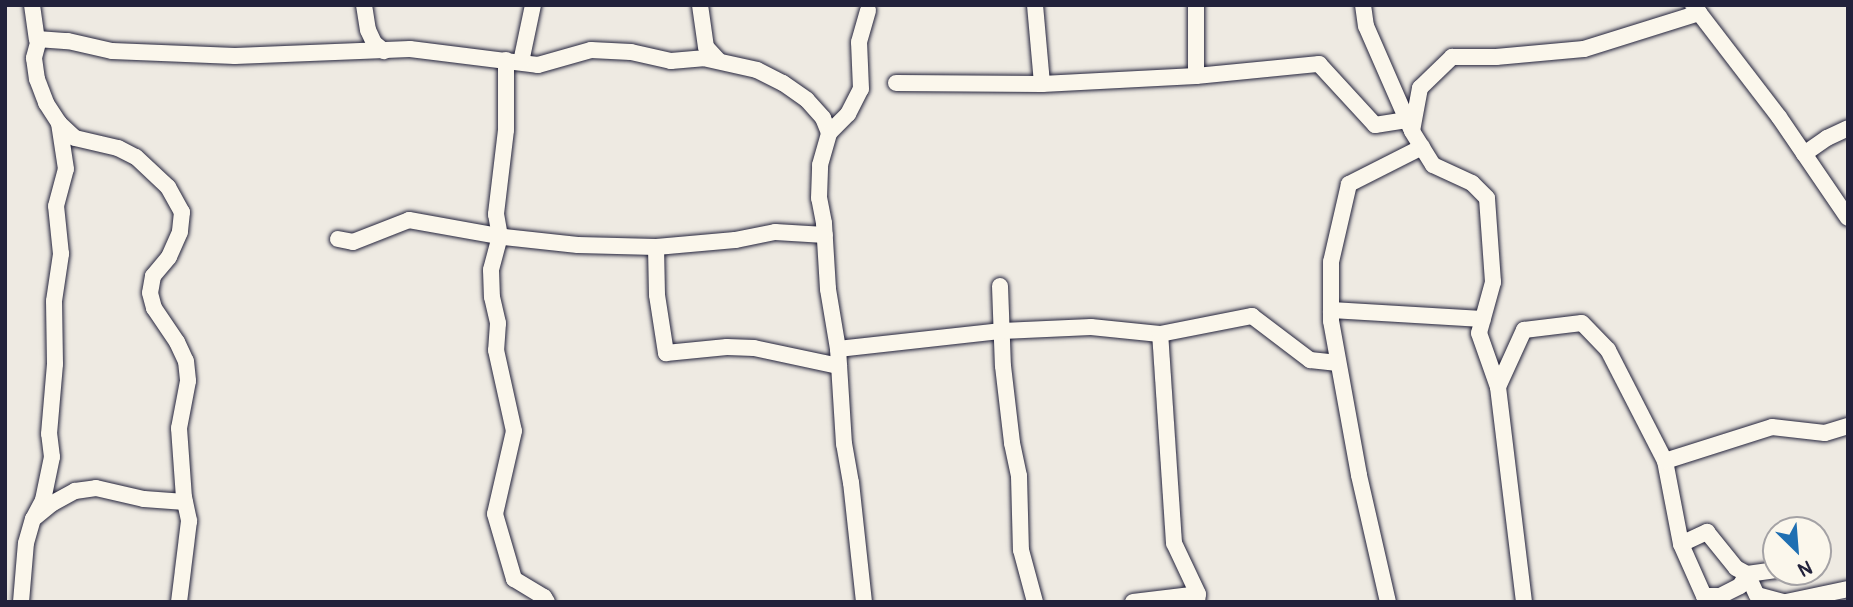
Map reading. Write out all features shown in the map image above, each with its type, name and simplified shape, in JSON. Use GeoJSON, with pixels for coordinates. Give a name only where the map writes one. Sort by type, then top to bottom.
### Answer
{"type":"FeatureCollection","features":[{"type":"Feature","properties":{"kind":"street"},"geometry":{"type":"LineString","coordinates":[[32,5],[32,20],[39,39],[34,58],[37,79],[46,103],[59,123],[75,138],[118,148],[136,157],[168,187],[182,212],[180,232],[169,257],[153,276],[150,293],[154,308],[177,342],[186,361],[188,381],[179,428],[189,521],[179,602]]}},
{"type":"Feature","properties":{"kind":"street"},"geometry":{"type":"LineString","coordinates":[[364,5],[368,30],[374,43],[384,51]]}},
{"type":"Feature","properties":{"kind":"street"},"geometry":{"type":"LineString","coordinates":[[533,5],[513,61],[496,214],[500,236],[491,270],[492,297],[498,323],[496,350],[514,431],[495,514],[514,579],[544,597],[547,602]]}},
{"type":"Feature","properties":{"kind":"street"},"geometry":{"type":"LineString","coordinates":[[700,5],[706,47],[719,61]]}},
{"type":"Feature","properties":{"kind":"street"},"geometry":{"type":"LineString","coordinates":[[1035,5],[1042,84]]}},
{"type":"Feature","properties":{"kind":"street"},"geometry":{"type":"LineString","coordinates":[[1196,5],[1196,76]]}},
{"type":"Feature","properties":{"kind":"street"},"geometry":{"type":"LineString","coordinates":[[1363,5],[1366,26],[1409,126],[1433,165],[1472,183],[1487,198],[1493,282],[1479,333],[1498,387],[1524,602]]}},
{"type":"Feature","properties":{"kind":"street"},"geometry":{"type":"LineString","coordinates":[[1409,126],[1420,88],[1452,57],[1496,57],[1584,49],[1696,9],[1848,218]]}},
{"type":"Feature","properties":{"kind":"street"},"geometry":{"type":"LineString","coordinates":[[864,602],[844,444],[838,349],[830,315],[825,235],[819,198],[820,165],[829,133],[848,114],[861,89],[859,42],[869,10]]}},
{"type":"Feature","properties":{"kind":"street"},"geometry":{"type":"LineString","coordinates":[[39,39],[68,41],[112,51],[235,56],[410,49],[538,65],[591,50],[631,52],[671,61],[703,58],[757,70],[783,83],[807,100],[823,118],[829,133]]}},
{"type":"Feature","properties":{"kind":"street"},"geometry":{"type":"LineString","coordinates":[[897,83],[1042,84],[1196,76],[1319,64],[1375,125],[1409,126]]}},
{"type":"Feature","properties":{"kind":"street"},"geometry":{"type":"LineString","coordinates":[[21,602],[26,543],[33,519],[43,500],[51,457],[49,434],[55,364],[54,300],[61,254],[56,206],[66,169],[59,123]]}},
{"type":"Feature","properties":{"kind":"street"},"geometry":{"type":"LineString","coordinates":[[1804,154],[1826,138],[1848,128]]}},
{"type":"Feature","properties":{"kind":"street"},"geometry":{"type":"LineString","coordinates":[[1388,602],[1359,475],[1338,363],[1331,310],[1331,262],[1349,184],[1422,147]]}},
{"type":"Feature","properties":{"kind":"street"},"geometry":{"type":"LineString","coordinates":[[338,239],[353,242],[409,220],[500,236],[579,245],[656,247],[735,240],[775,232],[825,235]]}},
{"type":"Feature","properties":{"kind":"street"},"geometry":{"type":"LineString","coordinates":[[656,247],[657,295],[666,353],[727,346],[754,348],[839,366]]}},
{"type":"Feature","properties":{"kind":"street"},"geometry":{"type":"LineString","coordinates":[[1000,286],[1012,443],[1019,476],[1021,550],[1035,602]]}},
{"type":"Feature","properties":{"kind":"street"},"geometry":{"type":"LineString","coordinates":[[1331,310],[1483,319]]}},
{"type":"Feature","properties":{"kind":"street"},"geometry":{"type":"LineString","coordinates":[[838,349],[1002,331],[1091,327],[1160,334],[1252,316],[1310,360],[1338,363]]}},
{"type":"Feature","properties":{"kind":"street"},"geometry":{"type":"LineString","coordinates":[[1498,387],[1524,330],[1583,323],[1608,350],[1665,461],[1681,544],[1704,599],[1720,596],[1740,586],[1746,575]]}},
{"type":"Feature","properties":{"kind":"street"},"geometry":{"type":"LineString","coordinates":[[1132,601],[1197,598],[1174,543],[1160,334]]}},
{"type":"Feature","properties":{"kind":"street"},"geometry":{"type":"LineString","coordinates":[[1665,461],[1772,427],[1825,433],[1848,426]]}},
{"type":"Feature","properties":{"kind":"street"},"geometry":{"type":"LineString","coordinates":[[33,519],[75,491],[96,488],[144,499],[185,502]]}},
{"type":"Feature","properties":{"kind":"street"},"geometry":{"type":"LineString","coordinates":[[1681,544],[1707,532],[1735,568],[1746,575],[1756,598],[1785,602],[1848,589]]}},
{"type":"Feature","properties":{"kind":"street"},"geometry":{"type":"LineString","coordinates":[[1746,575],[1762,572]]}}]}
